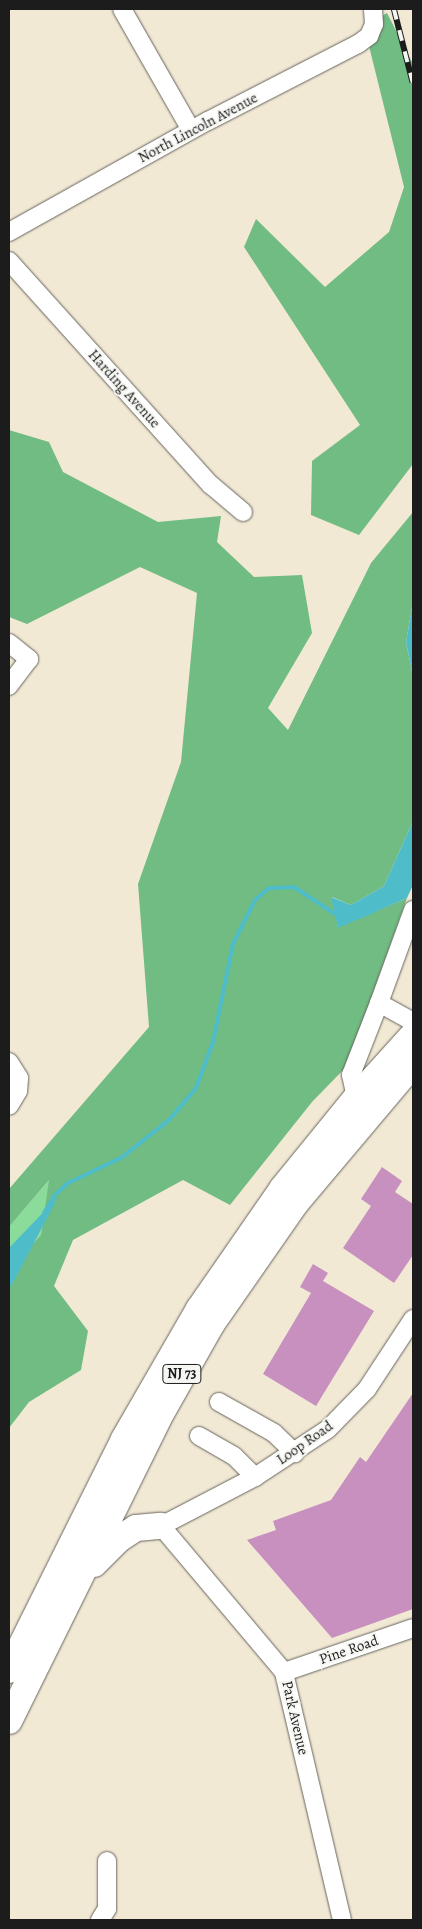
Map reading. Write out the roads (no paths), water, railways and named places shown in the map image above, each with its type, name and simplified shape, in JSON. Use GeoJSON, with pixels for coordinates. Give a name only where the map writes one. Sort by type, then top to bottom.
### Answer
{"type":"FeatureCollection","features":[{"type":"Feature","properties":{"kind":"highway","name":"NJ 73"},"geometry":{"type":"LineString","coordinates":[[9,1670],[124,1439],[199,1309],[282,1189],[356,1098],[413,1035]]}},
{"type":"Feature","properties":{"kind":"highway","name":"NJ 73"},"geometry":{"type":"LineString","coordinates":[[9,1721],[163,1410],[211,1325],[294,1204],[413,1064]]}},
{"type":"Feature","properties":{"kind":"highway"},"geometry":{"type":"LineString","coordinates":[[69,1599],[97,1560],[119,1539],[136,1528],[161,1526]]}},
{"type":"Feature","properties":{"kind":"street"},"geometry":{"type":"LineString","coordinates":[[122,9],[191,130]]}},
{"type":"Feature","properties":{"kind":"street","name":"North Lincoln Avenue"},"geometry":{"type":"LineString","coordinates":[[9,232],[191,130],[358,44],[370,36],[373,12]]}},
{"type":"Feature","properties":{"kind":"street","name":"Harding Avenue"},"geometry":{"type":"LineString","coordinates":[[9,261],[205,479],[243,512]]}},
{"type":"Feature","properties":{"kind":"street"},"geometry":{"type":"LineString","coordinates":[[9,644],[29,659],[9,686]]}},
{"type":"Feature","properties":{"kind":"street"},"geometry":{"type":"LineString","coordinates":[[356,1098],[351,1075],[379,1003],[407,947],[413,910]]}},
{"type":"Feature","properties":{"kind":"street"},"geometry":{"type":"LineString","coordinates":[[379,1003],[413,1022]]}},
{"type":"Feature","properties":{"kind":"street"},"geometry":{"type":"LineString","coordinates":[[9,1062],[19,1078],[18,1091],[9,1106]]}},
{"type":"Feature","properties":{"kind":"street","name":"Loop Road"},"geometry":{"type":"LineString","coordinates":[[161,1526],[254,1478],[328,1430],[356,1402],[413,1319]]}},
{"type":"Feature","properties":{"kind":"street"},"geometry":{"type":"LineString","coordinates":[[219,1402],[274,1433],[295,1453]]}},
{"type":"Feature","properties":{"kind":"street"},"geometry":{"type":"LineString","coordinates":[[199,1436],[234,1456],[254,1478]]}},
{"type":"Feature","properties":{"kind":"street","name":"Park Avenue"},"geometry":{"type":"LineString","coordinates":[[161,1526],[284,1672],[342,1920]]}},
{"type":"Feature","properties":{"kind":"street","name":"Pine Road"},"geometry":{"type":"LineString","coordinates":[[284,1672],[413,1628]]}},
{"type":"Feature","properties":{"kind":"street"},"geometry":{"type":"LineString","coordinates":[[100,1920],[108,1909],[107,1860]]}},
{"type":"Feature","properties":{"kind":"water"},"geometry":{"type":"Polygon","coordinates":[[[413,602],[413,676],[406,642],[413,602]]]}},
{"type":"Feature","properties":{"kind":"water"},"geometry":{"type":"Polygon","coordinates":[[[413,821],[413,885],[407,898],[338,928],[331,897],[351,905],[384,886],[413,821]]]}},
{"type":"Feature","properties":{"kind":"water"},"geometry":{"type":"Polygon","coordinates":[[[58,1197],[15,1279],[9,1289],[9,1248],[58,1197]]]}},
{"type":"Feature","properties":{"kind":"waterway"},"geometry":{"type":"LineString","coordinates":[[44,1213],[55,1195],[68,1183],[121,1158],[169,1120],[196,1088],[213,1042],[233,944],[255,900],[269,888],[294,887],[338,916]]}},
{"type":"Feature","properties":{"kind":"waterway"},"geometry":{"type":"LineString","coordinates":[[359,917],[373,911]]}},
{"type":"Feature","properties":{"kind":"railway"},"geometry":{"type":"LineString","coordinates":[[394,9],[413,83]]}}]}
